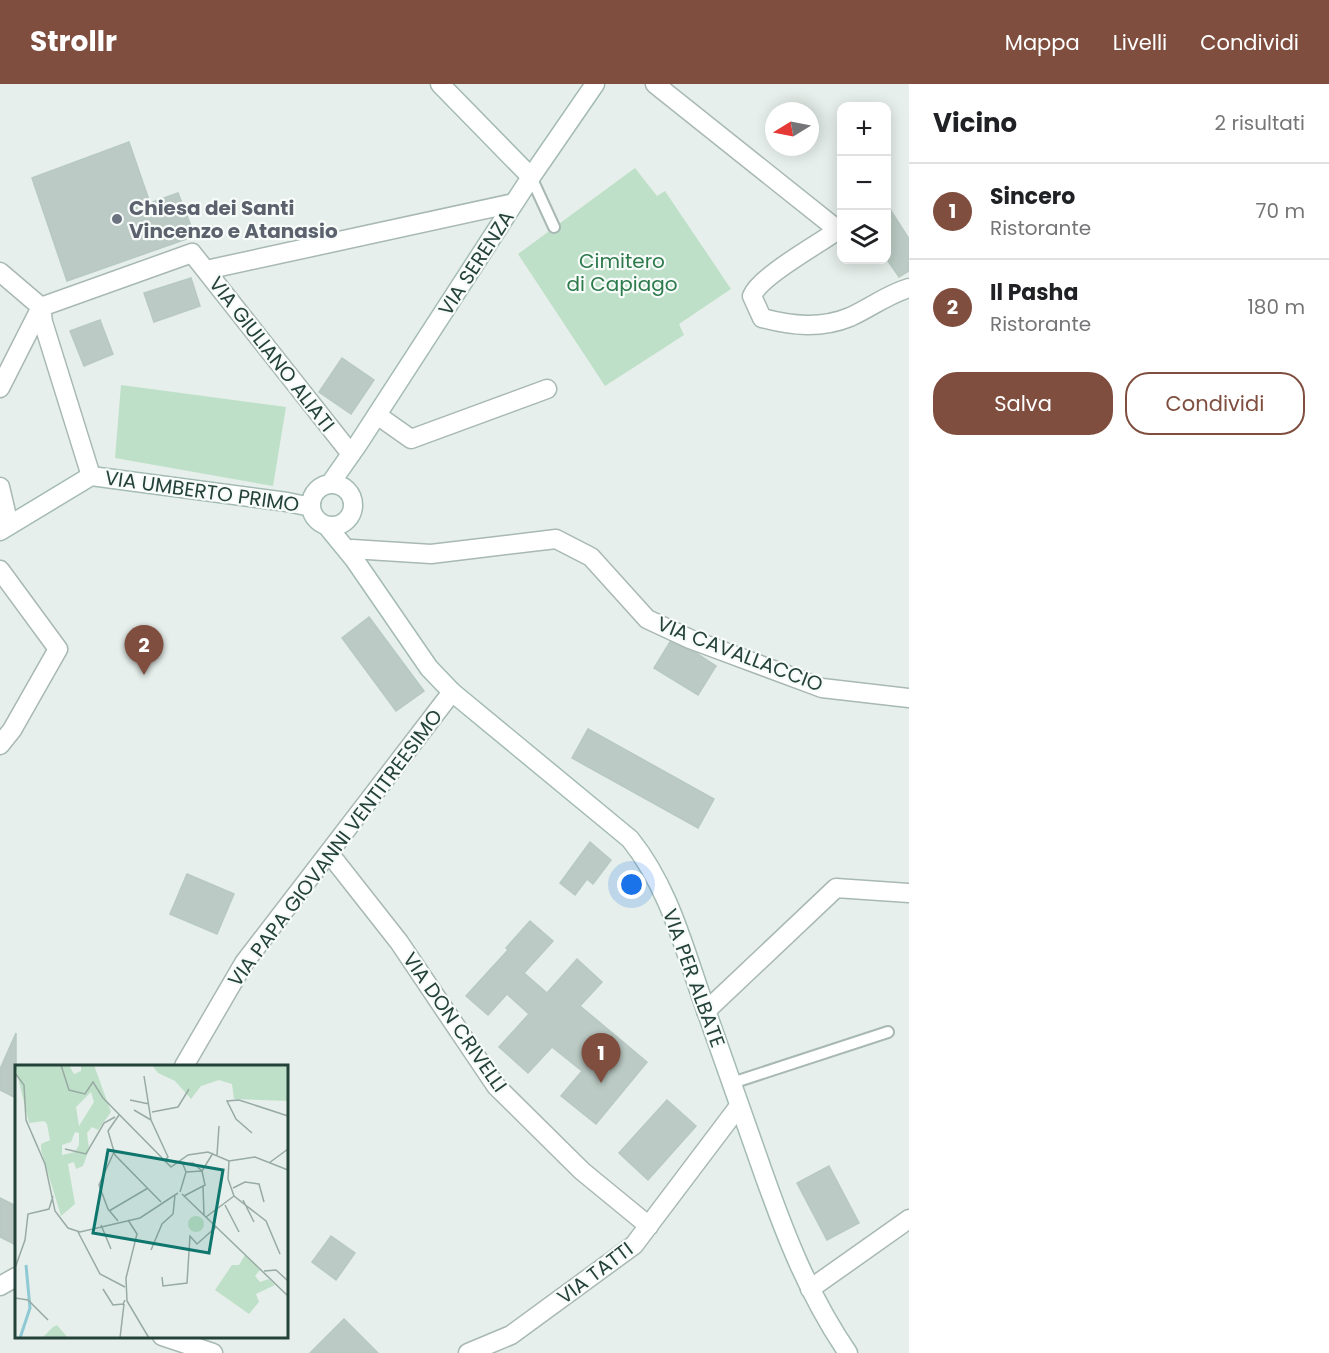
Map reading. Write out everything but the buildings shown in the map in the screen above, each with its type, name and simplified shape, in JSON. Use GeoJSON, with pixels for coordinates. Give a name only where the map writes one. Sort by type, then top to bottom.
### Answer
{"type":"FeatureCollection","features":[{"type":"Feature","properties":{"kind":"street"},"geometry":{"type":"LineString","coordinates":[[440,84],[531,177]]}},
{"type":"Feature","properties":{"kind":"street","name":"VIA SERENZA"},"geometry":{"type":"LineString","coordinates":[[330,483],[355,449],[531,177],[595,84]]}},
{"type":"Feature","properties":{"kind":"street"},"geometry":{"type":"LineString","coordinates":[[655,84],[838,230],[755,288],[752,296],[762,318],[784,324],[813,326],[848,317],[909,288]]}},
{"type":"Feature","properties":{"kind":"street"},"geometry":{"type":"LineString","coordinates":[[206,270],[514,203]]}},
{"type":"Feature","properties":{"kind":"street","name":"VIA GIULIANO ALIATI"},"geometry":{"type":"LineString","coordinates":[[41,307],[192,253],[355,449]]}},
{"type":"Feature","properties":{"kind":"street"},"geometry":{"type":"LineString","coordinates":[[0,272],[41,307],[91,476]]}},
{"type":"Feature","properties":{"kind":"street"},"geometry":{"type":"LineString","coordinates":[[0,388],[41,307]]}},
{"type":"Feature","properties":{"kind":"street"},"geometry":{"type":"LineString","coordinates":[[377,415],[411,439],[547,389]]}},
{"type":"Feature","properties":{"kind":"street","name":"VIA SERENZA"},"geometry":{"type":"LineString","coordinates":[[349,491],[355,449]]}},
{"type":"Feature","properties":{"kind":"street","name":"VIA UMBERTO PRIMO"},"geometry":{"type":"LineString","coordinates":[[5,528],[91,476],[311,507]]}},
{"type":"Feature","properties":{"kind":"street"},"geometry":{"type":"LineString","coordinates":[[330,483],[338,484],[349,491],[353,506],[347,520],[341,524],[327,526],[315,519],[311,507],[313,496],[318,489],[330,483]]}},
{"type":"Feature","properties":{"kind":"street"},"geometry":{"type":"LineString","coordinates":[[0,488],[5,528]]}},
{"type":"Feature","properties":{"kind":"street","name":"VIA PER ALBATE"},"geometry":{"type":"LineString","coordinates":[[347,520],[353,554]]}},
{"type":"Feature","properties":{"kind":"street","name":"VIA PER ALBATE"},"geometry":{"type":"LineString","coordinates":[[327,526],[353,554],[429,669],[452,692],[630,839],[651,867],[677,927],[797,1263],[848,1353]]}},
{"type":"Feature","properties":{"kind":"street","name":"VIA CAVALLACCIO"},"geometry":{"type":"LineString","coordinates":[[353,554],[431,554],[556,538],[591,556],[647,619],[690,639],[822,688],[909,698]]}},
{"type":"Feature","properties":{"kind":"street"},"geometry":{"type":"LineString","coordinates":[[0,570],[58,649],[6,727],[0,745]]}},
{"type":"Feature","properties":{"kind":"street","name":"VIA PAPA GIOVANNI VENTITREESIMO"},"geometry":{"type":"LineString","coordinates":[[185,1065],[244,963],[452,692]]}},
{"type":"Feature","properties":{"kind":"street","name":"VIA DON CRIVELLI"},"geometry":{"type":"LineString","coordinates":[[329,853],[399,942],[496,1086],[582,1171],[649,1226]]}},
{"type":"Feature","properties":{"kind":"street"},"geometry":{"type":"LineString","coordinates":[[706,1011],[836,888],[909,893]]}},
{"type":"Feature","properties":{"kind":"street","name":"VIA TATTI"},"geometry":{"type":"LineString","coordinates":[[468,1353],[511,1335],[634,1245],[740,1106]]}},
{"type":"Feature","properties":{"kind":"street"},"geometry":{"type":"LineString","coordinates":[[810,1289],[909,1219]]}},
{"type":"Feature","properties":{"kind":"street"},"geometry":{"type":"LineString","coordinates":[[168,1338],[213,1353]]}},
{"type":"Feature","properties":{"kind":"lane"},"geometry":{"type":"LineString","coordinates":[[531,177],[554,227]]}},
{"type":"Feature","properties":{"kind":"lane"},"geometry":{"type":"LineString","coordinates":[[732,1083],[888,1032]]}},
{"type":"Feature","properties":{"kind":"green space","name":"Cimitero di Capiago"},"geometry":{"type":"Polygon","coordinates":[[[635,168],[657,196],[665,191],[731,289],[679,324],[684,335],[605,386],[518,254],[635,168]]]}},
{"type":"Feature","properties":{"kind":"green space"},"geometry":{"type":"Polygon","coordinates":[[[121,385],[286,407],[273,486],[115,458],[121,385]]]}},
{"type":"Feature","properties":{"kind":"place","name":"Chiesa dei Santi Vincenzo e Atanasio"},"geometry":{"type":"Point","coordinates":[117,219]}},
{"type":"Feature","properties":{"kind":"place","name":"Il Pasha"},"geometry":{"type":"Point","coordinates":[144,675]}},
{"type":"Feature","properties":{"kind":"place","name":"Sincero"},"geometry":{"type":"Point","coordinates":[601,1083]}}]}
